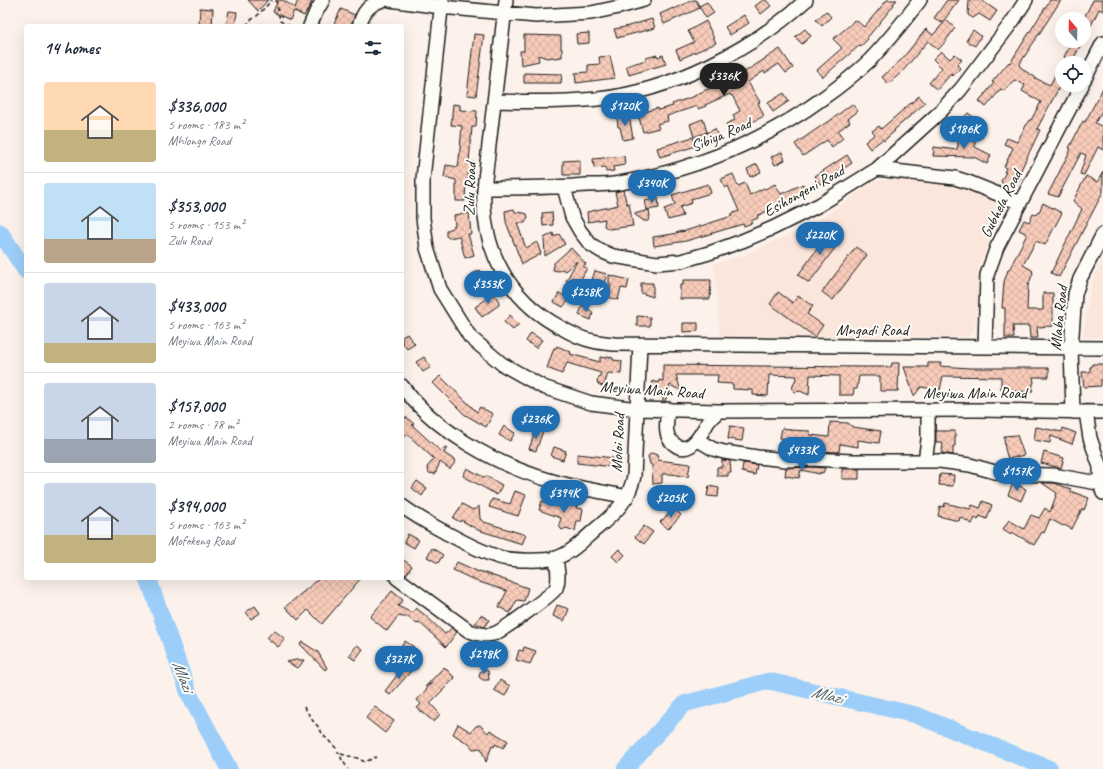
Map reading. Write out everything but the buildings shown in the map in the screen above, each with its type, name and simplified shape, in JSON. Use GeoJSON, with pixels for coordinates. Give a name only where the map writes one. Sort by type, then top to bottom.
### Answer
{"type":"FeatureCollection","features":[{"type":"Feature","properties":{"kind":"street"},"geometry":{"type":"LineString","coordinates":[[311,24],[323,0]]}},
{"type":"Feature","properties":{"kind":"street"},"geometry":{"type":"LineString","coordinates":[[360,24],[366,10],[372,4],[383,0]]}},
{"type":"Feature","properties":{"kind":"street"},"geometry":{"type":"LineString","coordinates":[[390,0],[441,3],[505,13],[536,16],[591,13],[644,0]]}},
{"type":"Feature","properties":{"kind":"street","name":"Zulu Road"},"geometry":{"type":"LineString","coordinates":[[506,0],[484,188],[483,208],[491,247],[498,264],[509,283],[526,303],[548,321],[573,334],[593,341],[640,345]]}},
{"type":"Feature","properties":{"kind":"street"},"geometry":{"type":"LineString","coordinates":[[495,101],[539,102],[598,99],[642,91],[688,75],[742,48],[777,24],[806,0]]}},
{"type":"Feature","properties":{"kind":"street","name":"Sibiya Road"},"geometry":{"type":"LineString","coordinates":[[484,188],[564,187],[619,183],[688,167],[738,148],[774,130],[808,109],[842,84],[869,61],[900,28],[920,0]]}},
{"type":"Feature","properties":{"kind":"street","name":"Esihonqeni Road"},"geometry":{"type":"LineString","coordinates":[[564,187],[572,217],[580,232],[590,244],[601,251],[614,256],[657,263],[681,261],[709,253],[773,228],[819,205],[877,168],[940,112],[961,89],[1012,22],[1026,0]]}},
{"type":"Feature","properties":{"kind":"street","name":"Meyiwa Main Road"},"geometry":{"type":"LineString","coordinates":[[441,3],[423,179],[423,218],[427,248],[440,289],[470,337],[502,364],[543,387],[590,403],[637,409],[719,411],[928,410],[1103,412]]}},
{"type":"Feature","properties":{"kind":"street"},"geometry":{"type":"LineString","coordinates":[[1091,66],[1103,43]]}},
{"type":"Feature","properties":{"kind":"street","name":"Gubhela Road"},"geometry":{"type":"LineString","coordinates":[[985,347],[987,275],[997,247],[1078,92]]}},
{"type":"Feature","properties":{"kind":"street"},"geometry":{"type":"LineString","coordinates":[[877,168],[955,178],[1020,203]]}},
{"type":"Feature","properties":{"kind":"street","name":"Mlaba Road"},"geometry":{"type":"LineString","coordinates":[[1102,487],[1100,467],[1079,412],[1071,348],[1076,294],[1080,279],[1103,234]]}},
{"type":"Feature","properties":{"kind":"street","name":"Moloi Road"},"geometry":{"type":"LineString","coordinates":[[404,507],[457,539],[481,551],[500,558],[524,560],[556,558],[575,547],[620,507],[632,488],[634,476],[640,345]]}},
{"type":"Feature","properties":{"kind":"street","name":"Mngadi Road"},"geometry":{"type":"LineString","coordinates":[[640,345],[1103,348]]}},
{"type":"Feature","properties":{"kind":"street"},"geometry":{"type":"LineString","coordinates":[[404,389],[408,395],[450,433],[503,464],[548,480],[627,496]]}},
{"type":"Feature","properties":{"kind":"street"},"geometry":{"type":"LineString","coordinates":[[668,409],[667,432],[672,443],[678,447],[685,447],[698,440],[709,422],[719,411]]}},
{"type":"Feature","properties":{"kind":"street"},"geometry":{"type":"LineString","coordinates":[[925,461],[928,440],[928,410]]}},
{"type":"Feature","properties":{"kind":"street"},"geometry":{"type":"LineString","coordinates":[[698,440],[724,452],[763,458],[852,461],[925,461],[955,463],[1002,474],[1053,475],[1102,487]]}},
{"type":"Feature","properties":{"kind":"street"},"geometry":{"type":"LineString","coordinates":[[401,580],[469,630],[481,635],[494,634],[536,606],[556,590],[558,579],[556,558]]}},
{"type":"Feature","properties":{"kind":"path"},"geometry":{"type":"LineString","coordinates":[[248,24],[249,21],[256,17],[272,0]]}},
{"type":"Feature","properties":{"kind":"path"},"geometry":{"type":"LineString","coordinates":[[276,0],[280,21],[286,24]]}},
{"type":"Feature","properties":{"kind":"path"},"geometry":{"type":"LineString","coordinates":[[304,707],[324,736],[338,752],[365,762],[376,757]]}},
{"type":"Feature","properties":{"kind":"path"},"geometry":{"type":"LineString","coordinates":[[341,754],[341,758],[348,769]]}},
{"type":"Feature","properties":{"kind":"shaded area"},"geometry":{"type":"Polygon","coordinates":[[[890,179],[962,184],[1005,209],[979,266],[978,315],[974,330],[967,337],[720,337],[714,264],[746,254],[814,223],[874,182],[890,179]]]}},
{"type":"Feature","properties":{"kind":"shaded area"},"geometry":{"type":"Polygon","coordinates":[[[1103,260],[1103,337],[1083,337],[1091,283],[1103,260]]]}},
{"type":"Feature","properties":{"kind":"waterway","name":"Mlazi"},"geometry":{"type":"LineString","coordinates":[[0,232],[24,268]]}},
{"type":"Feature","properties":{"kind":"waterway","name":"Mlazi"},"geometry":{"type":"LineString","coordinates":[[149,580],[189,694],[229,769]]}},
{"type":"Feature","properties":{"kind":"waterway","name":"Mlazi"},"geometry":{"type":"LineString","coordinates":[[625,769],[684,704],[769,681],[916,715],[1050,769]]}}]}
